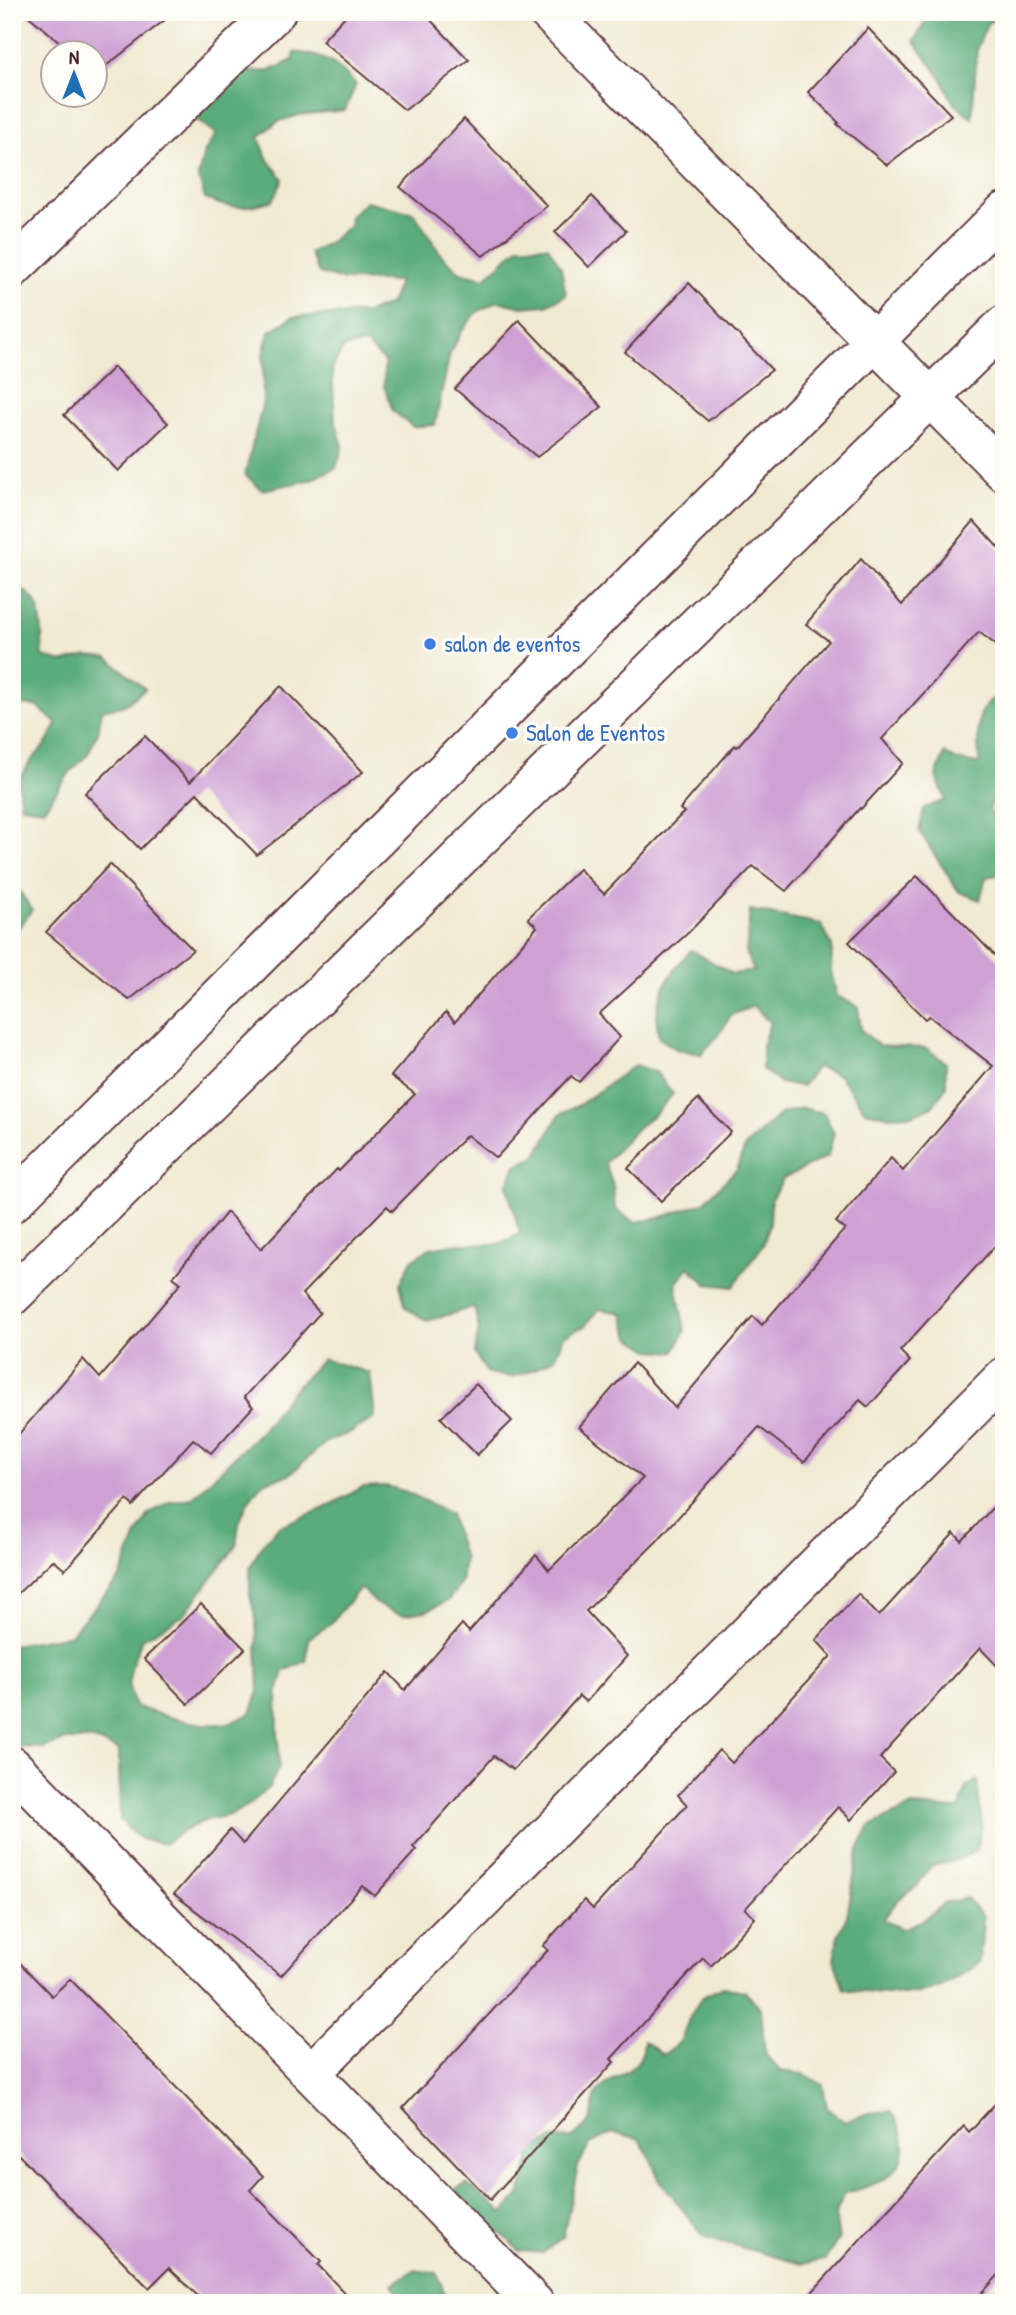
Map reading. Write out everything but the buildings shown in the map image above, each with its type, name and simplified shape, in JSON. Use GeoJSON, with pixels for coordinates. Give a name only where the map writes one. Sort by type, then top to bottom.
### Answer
{"type":"FeatureCollection","features":[{"type":"Feature","properties":{"kind":"street"},"geometry":{"type":"LineString","coordinates":[[12,270],[276,12]]}},
{"type":"Feature","properties":{"kind":"street"},"geometry":{"type":"LineString","coordinates":[[548,12],[1004,472]]}},
{"type":"Feature","properties":{"kind":"street"},"geometry":{"type":"LineString","coordinates":[[12,1203],[1004,212]]}},
{"type":"Feature","properties":{"kind":"street"},"geometry":{"type":"LineString","coordinates":[[12,1296],[1004,325]]}},
{"type":"Feature","properties":{"kind":"street"},"geometry":{"type":"LineString","coordinates":[[311,2073],[1004,1377]]}},
{"type":"Feature","properties":{"kind":"street"},"geometry":{"type":"LineString","coordinates":[[12,1766],[534,2303]]}},
{"type":"Feature","properties":{"kind":"green space"},"geometry":{"type":"Polygon","coordinates":[[[952,12],[1004,12],[1004,21],[988,22],[977,48],[972,118],[953,102],[943,81],[914,41],[926,20],[952,12]]]}},
{"type":"Feature","properties":{"kind":"green space"},"geometry":{"type":"Polygon","coordinates":[[[295,52],[329,61],[356,85],[345,110],[299,115],[277,122],[259,137],[268,160],[283,179],[273,200],[239,207],[205,199],[198,176],[204,153],[216,134],[197,120],[206,97],[223,79],[246,72],[270,71],[293,60],[295,52]]]}},
{"type":"Feature","properties":{"kind":"green space"},"geometry":{"type":"Polygon","coordinates":[[[366,201],[414,213],[442,256],[460,272],[485,278],[520,246],[548,246],[561,267],[566,295],[546,305],[522,307],[498,301],[477,312],[450,353],[435,425],[413,427],[393,411],[384,386],[384,361],[366,344],[344,347],[332,368],[335,420],[343,446],[336,468],[310,480],[262,490],[245,475],[263,402],[263,355],[269,332],[293,317],[367,313],[390,304],[399,281],[343,280],[319,273],[310,253],[330,242],[350,225],[349,217],[366,201]]]}},
{"type":"Feature","properties":{"kind":"green space"},"geometry":{"type":"Polygon","coordinates":[[[12,585],[32,597],[37,605],[43,657],[64,662],[87,656],[108,658],[145,689],[125,705],[102,710],[98,732],[88,754],[71,771],[44,809],[21,806],[18,782],[57,724],[37,706],[12,705],[12,585]]]}},
{"type":"Feature","properties":{"kind":"green space"},"geometry":{"type":"Polygon","coordinates":[[[1004,693],[1004,782],[989,808],[1004,838],[1004,874],[986,877],[980,900],[959,892],[919,831],[924,808],[946,800],[936,776],[945,753],[955,760],[979,764],[978,732],[981,714],[993,699],[1004,693]]]}},
{"type":"Feature","properties":{"kind":"green space"},"geometry":{"type":"Polygon","coordinates":[[[12,890],[19,890],[32,910],[17,930],[12,931],[12,890]]]}},
{"type":"Feature","properties":{"kind":"green space"},"geometry":{"type":"Polygon","coordinates":[[[750,910],[821,924],[832,946],[831,971],[837,996],[858,1007],[861,1030],[879,1046],[926,1048],[946,1063],[946,1087],[933,1106],[912,1115],[888,1116],[865,1111],[839,1075],[817,1067],[802,1086],[780,1083],[762,1069],[762,1046],[770,1023],[754,1006],[731,1015],[719,1035],[701,1054],[678,1050],[659,1038],[657,1018],[660,997],[673,972],[691,950],[733,974],[754,971],[746,954],[750,910]]]}},
{"type":"Feature","properties":{"kind":"green space"},"geometry":{"type":"Polygon","coordinates":[[[635,1065],[656,1072],[673,1094],[605,1163],[613,1186],[615,1209],[635,1222],[659,1218],[703,1203],[737,1169],[745,1147],[780,1114],[802,1108],[824,1113],[834,1133],[828,1156],[783,1179],[771,1199],[770,1223],[763,1245],[733,1287],[707,1284],[689,1267],[676,1284],[685,1331],[674,1352],[650,1350],[630,1337],[622,1313],[599,1309],[585,1326],[563,1336],[555,1358],[512,1377],[488,1374],[474,1353],[479,1329],[474,1307],[427,1321],[406,1308],[400,1284],[411,1261],[430,1248],[452,1244],[499,1244],[520,1234],[507,1186],[516,1165],[536,1156],[559,1115],[579,1105],[635,1065]]]}},
{"type":"Feature","properties":{"kind":"green space"},"geometry":{"type":"Polygon","coordinates":[[[323,1359],[370,1373],[375,1418],[326,1442],[289,1475],[263,1482],[248,1502],[239,1523],[236,1546],[183,1616],[142,1639],[128,1684],[135,1706],[169,1717],[210,1724],[231,1722],[251,1713],[259,1691],[256,1620],[250,1595],[250,1568],[260,1547],[279,1526],[323,1509],[363,1487],[386,1486],[407,1492],[450,1514],[464,1559],[461,1583],[448,1601],[426,1611],[401,1615],[378,1605],[360,1588],[329,1625],[309,1638],[306,1661],[284,1671],[277,1695],[279,1767],[269,1787],[251,1803],[231,1815],[206,1820],[164,1844],[140,1839],[120,1820],[119,1750],[94,1740],[67,1740],[44,1748],[19,1747],[12,1736],[12,1645],[70,1635],[120,1578],[137,1535],[149,1514],[169,1502],[192,1498],[260,1432],[290,1393],[323,1359]]]}},
{"type":"Feature","properties":{"kind":"green space"},"geometry":{"type":"Polygon","coordinates":[[[977,1780],[982,1826],[976,1851],[955,1861],[931,1866],[917,1886],[898,1900],[883,1920],[903,1929],[925,1919],[945,1903],[967,1898],[983,1917],[980,1962],[948,1984],[920,1993],[880,1994],[844,1989],[834,1960],[838,1936],[847,1916],[859,1847],[870,1826],[912,1806],[959,1809],[967,1787],[977,1780]]]}},
{"type":"Feature","properties":{"kind":"green space"},"geometry":{"type":"Polygon","coordinates":[[[722,1987],[744,1991],[761,2008],[765,2054],[780,2071],[804,2074],[823,2085],[827,2108],[845,2122],[868,2113],[891,2111],[901,2129],[903,2158],[890,2175],[869,2186],[845,2193],[835,2215],[839,2238],[825,2260],[801,2264],[704,2237],[659,2179],[638,2138],[612,2133],[590,2144],[578,2166],[563,2237],[543,2253],[520,2251],[501,2233],[478,2225],[467,2204],[447,2193],[467,2184],[503,2213],[520,2195],[532,2151],[551,2139],[573,2138],[591,2120],[595,2096],[601,2088],[638,2061],[644,2041],[663,2055],[680,2042],[701,1998],[722,1987]]]}},
{"type":"Feature","properties":{"kind":"green space"},"geometry":{"type":"Polygon","coordinates":[[[414,2270],[437,2273],[448,2303],[404,2303],[393,2284],[414,2270]]]}},
{"type":"Feature","properties":{"kind":"place","name":"salon de eventos"},"geometry":{"type":"Point","coordinates":[430,644]}},
{"type":"Feature","properties":{"kind":"place","name":"Salon de Eventos"},"geometry":{"type":"Point","coordinates":[512,733]}}]}
